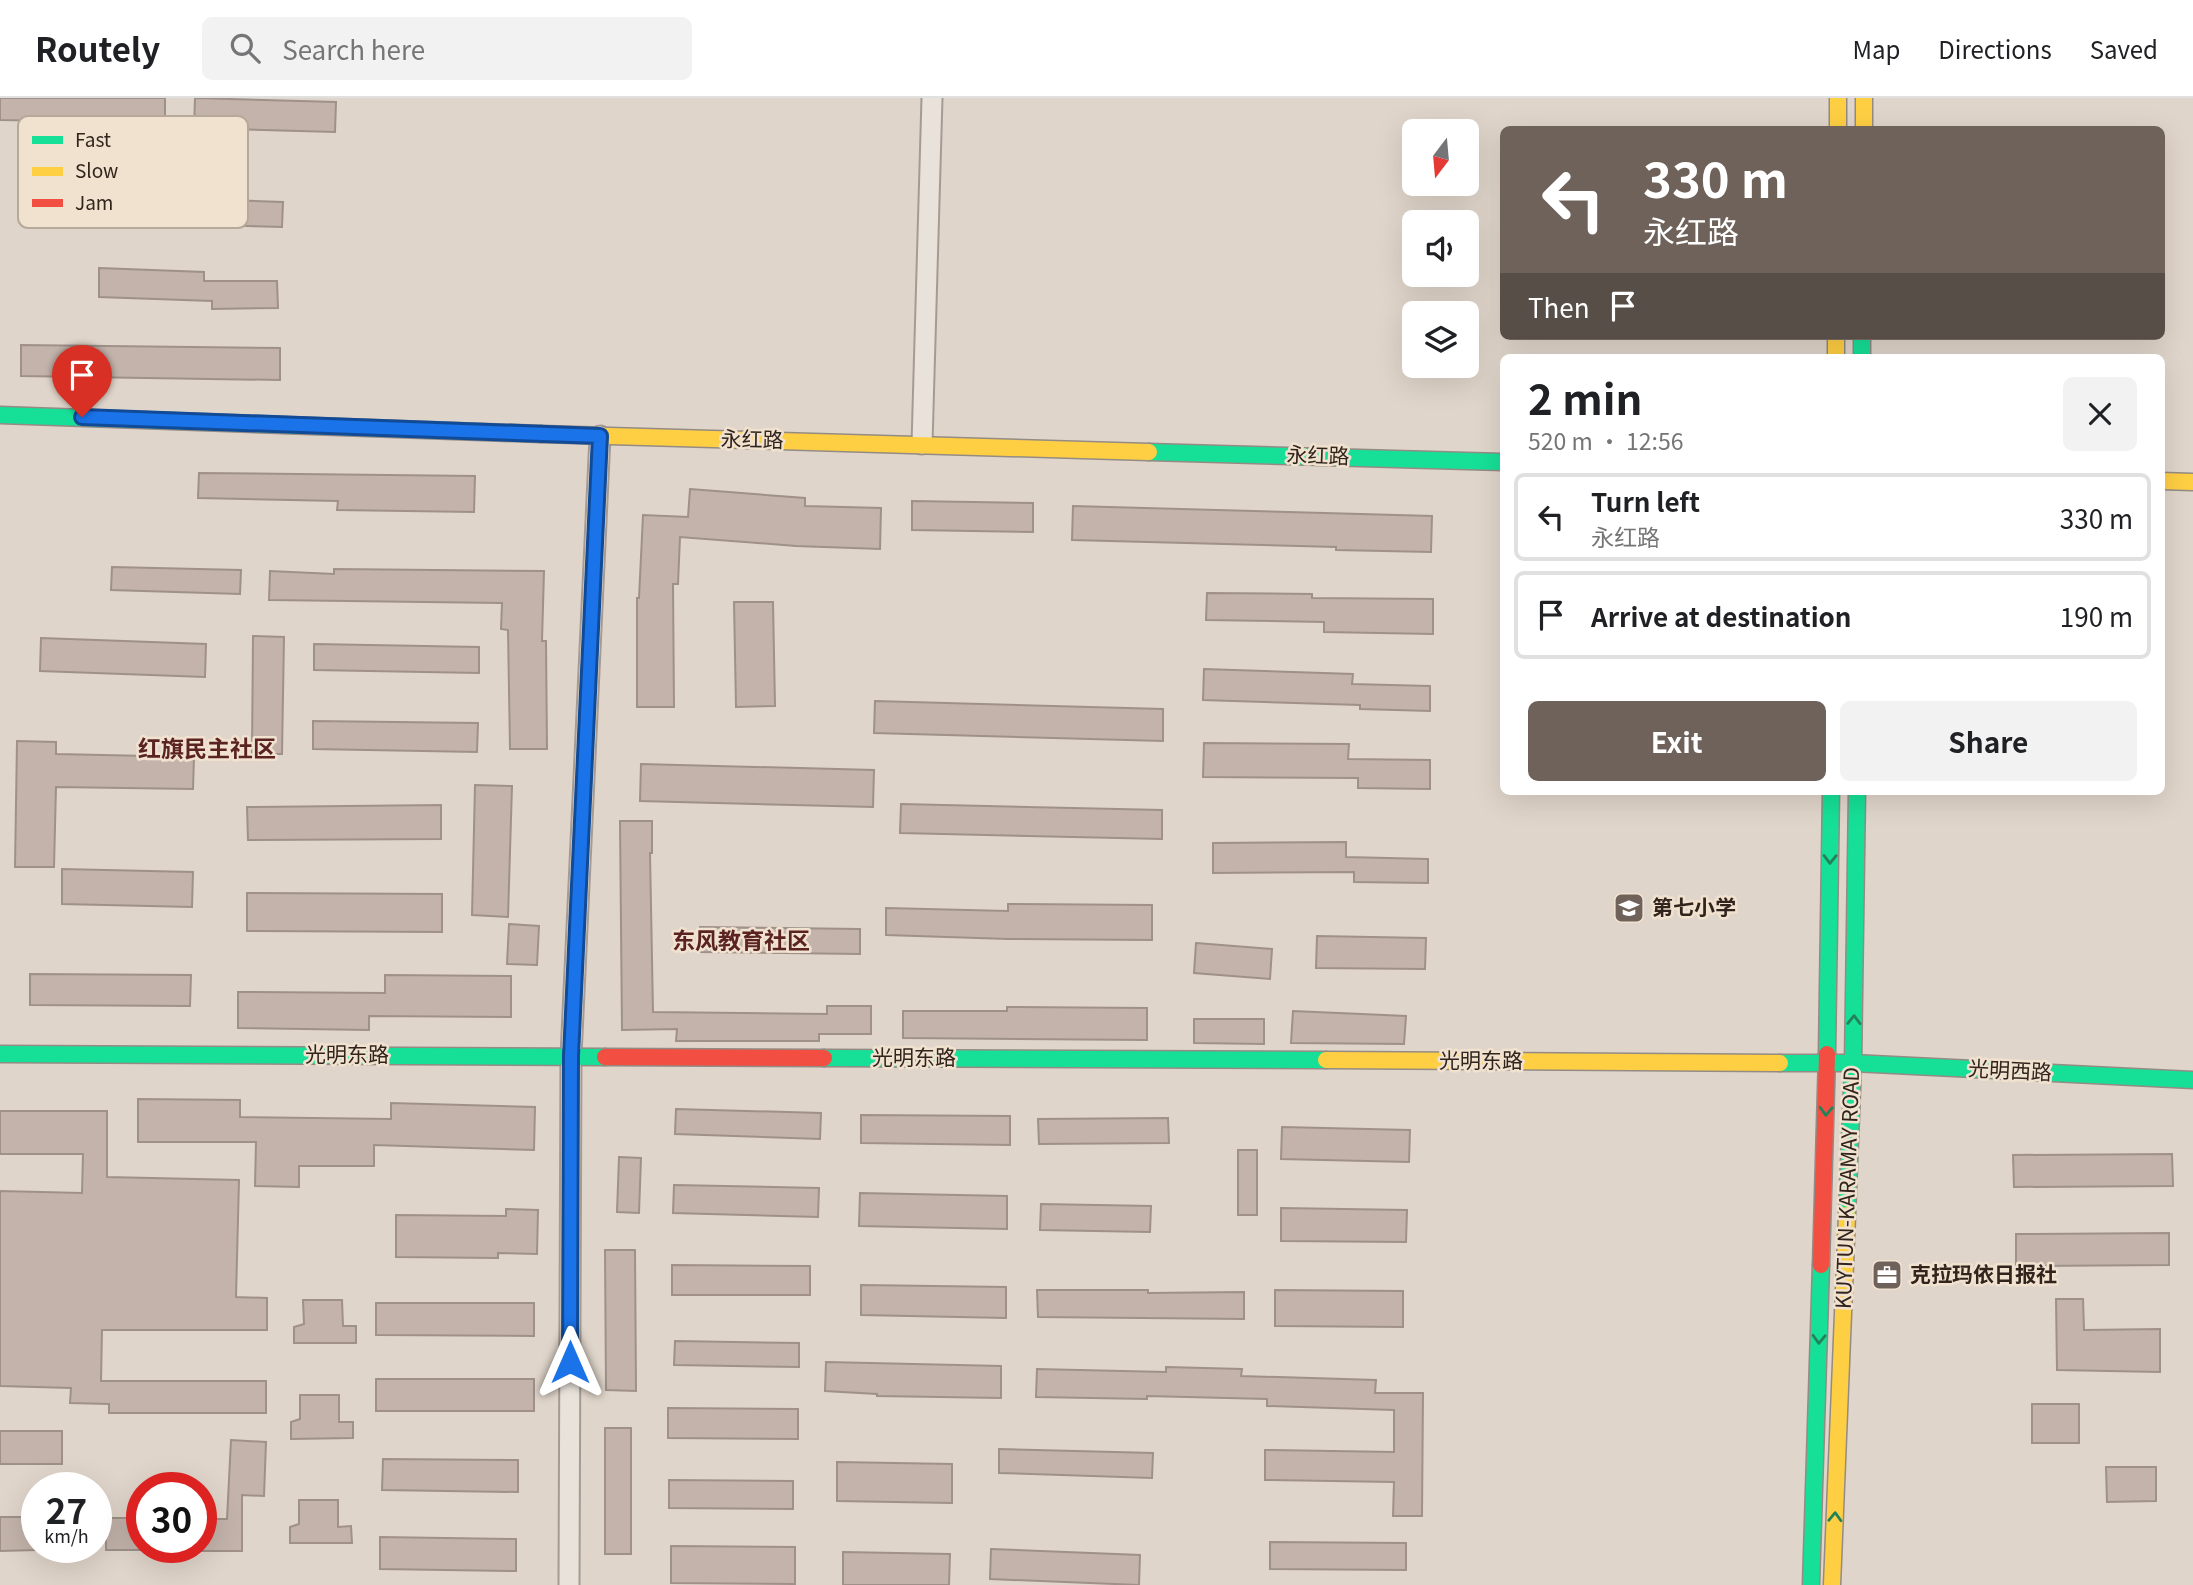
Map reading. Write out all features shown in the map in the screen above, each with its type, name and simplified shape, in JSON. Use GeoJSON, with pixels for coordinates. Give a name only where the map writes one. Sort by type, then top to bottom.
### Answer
{"type":"FeatureCollection","features":[{"type":"Feature","properties":{"kind":"street"},"geometry":{"type":"LineString","coordinates":[[922,444],[932,98]]}},
{"type":"Feature","properties":{"kind":"street"},"geometry":{"type":"LineString","coordinates":[[1838,98],[1838,126]]}},
{"type":"Feature","properties":{"kind":"street"},"geometry":{"type":"LineString","coordinates":[[1864,98],[1864,126]]}},
{"type":"Feature","properties":{"kind":"street","name":"永红路"},"geometry":{"type":"LineString","coordinates":[[0,415],[600,436],[1500,462]]}},
{"type":"Feature","properties":{"kind":"street"},"geometry":{"type":"LineString","coordinates":[[569,1585],[571,1056],[600,436]]}},
{"type":"Feature","properties":{"kind":"street"},"geometry":{"type":"LineString","coordinates":[[2165,481],[2193,482]]}},
{"type":"Feature","properties":{"kind":"street","name":"KUYTUN-KARAMAY ROAD"},"geometry":{"type":"LineString","coordinates":[[1811,1585],[1828,1063],[1831,795]]}},
{"type":"Feature","properties":{"kind":"street","name":"KUYTUN-KARAMAY ROAD"},"geometry":{"type":"LineString","coordinates":[[1832,1585],[1853,1063],[1857,795]]}},
{"type":"Feature","properties":{"kind":"street","name":"光明东路"},"geometry":{"type":"LineString","coordinates":[[0,1054],[1828,1063]]}},
{"type":"Feature","properties":{"kind":"street","name":"光明西路"},"geometry":{"type":"LineString","coordinates":[[1828,1063],[2193,1080]]}},
{"type":"Feature","properties":{"kind":"building"},"geometry":{"type":"Polygon","coordinates":[[[0,98],[165,98],[165,116],[18,116],[18,120],[0,120],[0,98]]]}},
{"type":"Feature","properties":{"kind":"building"},"geometry":{"type":"Polygon","coordinates":[[[195,98],[336,102],[335,132],[248,130],[248,116],[194,116],[195,98]]]}},
{"type":"Feature","properties":{"kind":"building"},"geometry":{"type":"Polygon","coordinates":[[[248,201],[283,202],[282,227],[248,226],[248,201]]]}},
{"type":"Feature","properties":{"kind":"building"},"geometry":{"type":"Polygon","coordinates":[[[99,268],[204,272],[204,281],[277,281],[278,308],[212,309],[212,301],[99,297],[99,268]]]}},
{"type":"Feature","properties":{"kind":"building"},"geometry":{"type":"Polygon","coordinates":[[[21,345],[280,348],[280,380],[21,376],[21,345]]]}},
{"type":"Feature","properties":{"kind":"building"},"geometry":{"type":"Polygon","coordinates":[[[199,473],[475,476],[474,512],[337,510],[338,501],[198,498],[199,473]]]}},
{"type":"Feature","properties":{"kind":"building"},"geometry":{"type":"Polygon","coordinates":[[[690,489],[805,498],[805,506],[881,508],[880,549],[680,537],[678,584],[673,584],[674,707],[637,707],[637,598],[643,515],[688,517],[690,489]]]}},
{"type":"Feature","properties":{"kind":"building"},"geometry":{"type":"Polygon","coordinates":[[[912,501],[1033,503],[1033,532],[912,530],[912,501]]]}},
{"type":"Feature","properties":{"kind":"building"},"geometry":{"type":"Polygon","coordinates":[[[1073,506],[1432,516],[1431,552],[1072,540],[1073,506]]]}},
{"type":"Feature","properties":{"kind":"building"},"geometry":{"type":"Polygon","coordinates":[[[112,567],[241,570],[240,594],[111,590],[112,567]]]}},
{"type":"Feature","properties":{"kind":"building"},"geometry":{"type":"Polygon","coordinates":[[[334,569],[544,571],[542,641],[546,641],[547,749],[510,749],[508,630],[501,629],[502,603],[269,600],[270,571],[334,574],[334,569]]]}},
{"type":"Feature","properties":{"kind":"building"},"geometry":{"type":"Polygon","coordinates":[[[1207,593],[1312,594],[1312,598],[1433,599],[1433,634],[1324,632],[1324,622],[1206,620],[1207,593]]]}},
{"type":"Feature","properties":{"kind":"building"},"geometry":{"type":"Polygon","coordinates":[[[734,602],[773,602],[775,706],[736,707],[734,602]]]}},
{"type":"Feature","properties":{"kind":"building"},"geometry":{"type":"Polygon","coordinates":[[[253,636],[284,637],[282,754],[252,754],[253,636]]]}},
{"type":"Feature","properties":{"kind":"building"},"geometry":{"type":"Polygon","coordinates":[[[41,638],[206,644],[205,677],[40,671],[41,638]]]}},
{"type":"Feature","properties":{"kind":"building"},"geometry":{"type":"Polygon","coordinates":[[[314,644],[479,647],[479,673],[314,670],[314,644]]]}},
{"type":"Feature","properties":{"kind":"building"},"geometry":{"type":"Polygon","coordinates":[[[1204,669],[1353,674],[1352,684],[1430,686],[1430,711],[1360,709],[1360,705],[1203,700],[1204,669]]]}},
{"type":"Feature","properties":{"kind":"building"},"geometry":{"type":"Polygon","coordinates":[[[875,701],[1163,709],[1163,741],[874,733],[875,701]]]}},
{"type":"Feature","properties":{"kind":"building"},"geometry":{"type":"Polygon","coordinates":[[[313,721],[478,723],[477,752],[313,749],[313,721]]]}},
{"type":"Feature","properties":{"kind":"building"},"geometry":{"type":"Polygon","coordinates":[[[17,741],[56,742],[56,754],[194,757],[193,789],[56,787],[54,867],[15,867],[17,741]]]}},
{"type":"Feature","properties":{"kind":"building"},"geometry":{"type":"Polygon","coordinates":[[[1204,743],[1349,744],[1348,759],[1430,760],[1430,789],[1358,788],[1358,778],[1203,777],[1204,743]]]}},
{"type":"Feature","properties":{"kind":"building"},"geometry":{"type":"Polygon","coordinates":[[[641,764],[874,770],[873,807],[640,801],[641,764]]]}},
{"type":"Feature","properties":{"kind":"building"},"geometry":{"type":"Polygon","coordinates":[[[475,785],[512,786],[508,917],[472,915],[475,785]]]}},
{"type":"Feature","properties":{"kind":"building"},"geometry":{"type":"Polygon","coordinates":[[[901,804],[1162,810],[1162,839],[900,833],[901,804]]]}},
{"type":"Feature","properties":{"kind":"building"},"geometry":{"type":"Polygon","coordinates":[[[441,805],[441,839],[248,840],[247,807],[441,805]]]}},
{"type":"Feature","properties":{"kind":"building"},"geometry":{"type":"Polygon","coordinates":[[[620,821],[652,821],[650,853],[653,1012],[827,1014],[827,1006],[871,1006],[871,1034],[819,1034],[819,1041],[676,1041],[677,1029],[622,1030],[620,821]]]}},
{"type":"Feature","properties":{"kind":"building"},"geometry":{"type":"Polygon","coordinates":[[[1346,842],[1346,857],[1428,859],[1428,883],[1354,882],[1354,872],[1213,873],[1213,843],[1346,842]]]}},
{"type":"Feature","properties":{"kind":"building"},"geometry":{"type":"Polygon","coordinates":[[[62,869],[193,872],[192,907],[62,904],[62,869]]]}},
{"type":"Feature","properties":{"kind":"building"},"geometry":{"type":"Polygon","coordinates":[[[247,893],[442,894],[442,932],[247,931],[247,893]]]}},
{"type":"Feature","properties":{"kind":"building"},"geometry":{"type":"Polygon","coordinates":[[[1008,904],[1152,905],[1152,940],[886,935],[886,908],[1008,911],[1008,904]]]}},
{"type":"Feature","properties":{"kind":"building"},"geometry":{"type":"Polygon","coordinates":[[[509,924],[539,926],[537,965],[507,964],[509,924]]]}},
{"type":"Feature","properties":{"kind":"building"},"geometry":{"type":"Polygon","coordinates":[[[700,927],[860,929],[860,954],[699,952],[700,927]]]}},
{"type":"Feature","properties":{"kind":"building"},"geometry":{"type":"Polygon","coordinates":[[[1317,936],[1426,938],[1425,969],[1316,968],[1317,936]]]}},
{"type":"Feature","properties":{"kind":"building"},"geometry":{"type":"Polygon","coordinates":[[[1196,943],[1272,949],[1270,979],[1194,973],[1196,943]]]}},
{"type":"Feature","properties":{"kind":"building"},"geometry":{"type":"Polygon","coordinates":[[[30,974],[191,975],[190,1006],[30,1005],[30,974]]]}},
{"type":"Feature","properties":{"kind":"building"},"geometry":{"type":"Polygon","coordinates":[[[385,975],[511,976],[511,1017],[369,1016],[369,1030],[238,1028],[238,992],[385,993],[385,975]]]}},
{"type":"Feature","properties":{"kind":"building"},"geometry":{"type":"Polygon","coordinates":[[[1007,1007],[1147,1008],[1147,1040],[903,1038],[903,1011],[1007,1011],[1007,1007]]]}},
{"type":"Feature","properties":{"kind":"building"},"geometry":{"type":"Polygon","coordinates":[[[1293,1011],[1406,1016],[1404,1044],[1291,1043],[1293,1011]]]}},
{"type":"Feature","properties":{"kind":"building"},"geometry":{"type":"Polygon","coordinates":[[[1194,1019],[1264,1019],[1264,1044],[1194,1043],[1194,1019]]]}},
{"type":"Feature","properties":{"kind":"building"},"geometry":{"type":"Polygon","coordinates":[[[138,1099],[240,1100],[240,1117],[391,1119],[391,1103],[535,1107],[534,1150],[374,1145],[374,1166],[299,1166],[299,1187],[255,1186],[256,1142],[138,1142],[138,1099]]]}},
{"type":"Feature","properties":{"kind":"building"},"geometry":{"type":"Polygon","coordinates":[[[676,1109],[821,1113],[820,1139],[675,1134],[676,1109]]]}},
{"type":"Feature","properties":{"kind":"building"},"geometry":{"type":"Polygon","coordinates":[[[0,1111],[107,1111],[107,1177],[239,1180],[236,1297],[267,1298],[267,1330],[102,1330],[101,1381],[266,1381],[266,1413],[109,1413],[109,1404],[70,1403],[71,1388],[0,1386],[0,1191],[82,1193],[83,1154],[0,1154],[0,1111]]]}},
{"type":"Feature","properties":{"kind":"building"},"geometry":{"type":"Polygon","coordinates":[[[861,1115],[1010,1116],[1010,1145],[861,1143],[861,1115]]]}},
{"type":"Feature","properties":{"kind":"building"},"geometry":{"type":"Polygon","coordinates":[[[1168,1118],[1169,1143],[1039,1144],[1038,1119],[1168,1118]]]}},
{"type":"Feature","properties":{"kind":"building"},"geometry":{"type":"Polygon","coordinates":[[[1282,1127],[1410,1130],[1409,1162],[1281,1159],[1282,1127]]]}},
{"type":"Feature","properties":{"kind":"building"},"geometry":{"type":"Polygon","coordinates":[[[1238,1150],[1257,1150],[1257,1215],[1238,1215],[1238,1150]]]}},
{"type":"Feature","properties":{"kind":"building"},"geometry":{"type":"Polygon","coordinates":[[[2172,1154],[2173,1186],[2014,1187],[2013,1155],[2172,1154]]]}},
{"type":"Feature","properties":{"kind":"building"},"geometry":{"type":"Polygon","coordinates":[[[619,1157],[641,1158],[639,1213],[617,1212],[619,1157]]]}},
{"type":"Feature","properties":{"kind":"building"},"geometry":{"type":"Polygon","coordinates":[[[674,1185],[819,1188],[818,1217],[673,1213],[674,1185]]]}},
{"type":"Feature","properties":{"kind":"building"},"geometry":{"type":"Polygon","coordinates":[[[860,1193],[1007,1196],[1007,1229],[859,1226],[860,1193]]]}},
{"type":"Feature","properties":{"kind":"building"},"geometry":{"type":"Polygon","coordinates":[[[1041,1204],[1151,1206],[1150,1232],[1040,1230],[1041,1204]]]}},
{"type":"Feature","properties":{"kind":"building"},"geometry":{"type":"Polygon","coordinates":[[[1281,1208],[1407,1210],[1406,1242],[1281,1241],[1281,1208]]]}},
{"type":"Feature","properties":{"kind":"building"},"geometry":{"type":"Polygon","coordinates":[[[506,1209],[538,1210],[537,1254],[498,1253],[498,1258],[396,1257],[396,1215],[506,1216],[506,1209]]]}},
{"type":"Feature","properties":{"kind":"building"},"geometry":{"type":"Polygon","coordinates":[[[2169,1233],[2169,1265],[2016,1266],[2016,1234],[2169,1233]]]}},
{"type":"Feature","properties":{"kind":"building"},"geometry":{"type":"Polygon","coordinates":[[[605,1250],[635,1250],[636,1391],[606,1390],[605,1250]]]}},
{"type":"Feature","properties":{"kind":"building"},"geometry":{"type":"Polygon","coordinates":[[[672,1265],[810,1266],[810,1295],[672,1295],[672,1265]]]}},
{"type":"Feature","properties":{"kind":"building"},"geometry":{"type":"Polygon","coordinates":[[[861,1285],[1006,1287],[1006,1318],[861,1315],[861,1285]]]}},
{"type":"Feature","properties":{"kind":"building"},"geometry":{"type":"Polygon","coordinates":[[[1037,1290],[1244,1292],[1244,1319],[1038,1317],[1037,1290]]]}},
{"type":"Feature","properties":{"kind":"building"},"geometry":{"type":"Polygon","coordinates":[[[1275,1290],[1403,1291],[1403,1327],[1275,1326],[1275,1290]]]}},
{"type":"Feature","properties":{"kind":"building"},"geometry":{"type":"Polygon","coordinates":[[[2056,1299],[2083,1299],[2084,1330],[2160,1329],[2160,1372],[2057,1370],[2056,1299]]]}},
{"type":"Feature","properties":{"kind":"building"},"geometry":{"type":"Polygon","coordinates":[[[303,1300],[342,1300],[343,1326],[356,1326],[356,1343],[294,1343],[294,1327],[304,1324],[303,1300]]]}},
{"type":"Feature","properties":{"kind":"building"},"geometry":{"type":"Polygon","coordinates":[[[376,1303],[534,1303],[534,1336],[376,1335],[376,1303]]]}},
{"type":"Feature","properties":{"kind":"building"},"geometry":{"type":"Polygon","coordinates":[[[675,1341],[799,1343],[799,1367],[674,1365],[675,1341]]]}},
{"type":"Feature","properties":{"kind":"building"},"geometry":{"type":"Polygon","coordinates":[[[826,1362],[1001,1366],[1001,1398],[877,1396],[825,1391],[826,1362]]]}},
{"type":"Feature","properties":{"kind":"building"},"geometry":{"type":"Polygon","coordinates":[[[1166,1367],[1242,1369],[1241,1376],[1376,1380],[1375,1393],[1423,1393],[1422,1516],[1393,1516],[1394,1482],[1265,1480],[1265,1450],[1394,1452],[1394,1410],[1267,1406],[1267,1399],[1036,1397],[1037,1369],[1166,1372],[1166,1367]]]}},
{"type":"Feature","properties":{"kind":"building"},"geometry":{"type":"Polygon","coordinates":[[[376,1379],[534,1379],[534,1411],[376,1411],[376,1379]]]}},
{"type":"Feature","properties":{"kind":"building"},"geometry":{"type":"Polygon","coordinates":[[[300,1395],[339,1395],[339,1422],[353,1422],[353,1438],[291,1439],[291,1422],[300,1419],[300,1395]]]}},
{"type":"Feature","properties":{"kind":"building"},"geometry":{"type":"Polygon","coordinates":[[[2032,1404],[2079,1404],[2079,1443],[2032,1443],[2032,1404]]]}},
{"type":"Feature","properties":{"kind":"building"},"geometry":{"type":"Polygon","coordinates":[[[668,1408],[798,1409],[798,1439],[668,1438],[668,1408]]]}},
{"type":"Feature","properties":{"kind":"building"},"geometry":{"type":"Polygon","coordinates":[[[605,1428],[631,1428],[631,1554],[605,1554],[605,1428]]]}},
{"type":"Feature","properties":{"kind":"building"},"geometry":{"type":"Polygon","coordinates":[[[0,1431],[62,1431],[62,1464],[0,1464],[0,1431]]]}},
{"type":"Feature","properties":{"kind":"building"},"geometry":{"type":"Polygon","coordinates":[[[231,1440],[266,1442],[264,1496],[242,1495],[242,1551],[217,1551],[217,1519],[227,1519],[231,1440]]]}},
{"type":"Feature","properties":{"kind":"building"},"geometry":{"type":"Polygon","coordinates":[[[999,1449],[1153,1453],[1152,1478],[999,1473],[999,1449]]]}},
{"type":"Feature","properties":{"kind":"building"},"geometry":{"type":"Polygon","coordinates":[[[383,1459],[518,1460],[518,1492],[382,1490],[383,1459]]]}},
{"type":"Feature","properties":{"kind":"building"},"geometry":{"type":"Polygon","coordinates":[[[837,1462],[952,1464],[952,1503],[837,1501],[837,1462]]]}},
{"type":"Feature","properties":{"kind":"building"},"geometry":{"type":"Polygon","coordinates":[[[2106,1467],[2156,1467],[2156,1501],[2107,1502],[2106,1467]]]}},
{"type":"Feature","properties":{"kind":"building"},"geometry":{"type":"Polygon","coordinates":[[[669,1480],[793,1481],[793,1509],[669,1508],[669,1480]]]}},
{"type":"Feature","properties":{"kind":"building"},"geometry":{"type":"Polygon","coordinates":[[[299,1500],[338,1500],[338,1527],[351,1526],[352,1543],[290,1543],[290,1527],[299,1524],[299,1500]]]}},
{"type":"Feature","properties":{"kind":"building"},"geometry":{"type":"Polygon","coordinates":[[[0,1517],[21,1517],[21,1550],[0,1551],[0,1517]]]}},
{"type":"Feature","properties":{"kind":"building"},"geometry":{"type":"Polygon","coordinates":[[[112,1518],[126,1518],[126,1550],[112,1550],[112,1518]]]}},
{"type":"Feature","properties":{"kind":"building"},"geometry":{"type":"Polygon","coordinates":[[[380,1537],[516,1539],[516,1571],[380,1569],[380,1537]]]}},
{"type":"Feature","properties":{"kind":"building"},"geometry":{"type":"Polygon","coordinates":[[[1270,1542],[1406,1543],[1406,1570],[1270,1569],[1270,1542]]]}},
{"type":"Feature","properties":{"kind":"building"},"geometry":{"type":"Polygon","coordinates":[[[671,1546],[795,1547],[795,1584],[671,1583],[671,1546]]]}},
{"type":"Feature","properties":{"kind":"building"},"geometry":{"type":"Polygon","coordinates":[[[991,1549],[1140,1555],[1139,1585],[990,1579],[991,1549]]]}},
{"type":"Feature","properties":{"kind":"building"},"geometry":{"type":"Polygon","coordinates":[[[843,1552],[950,1554],[949,1585],[843,1585],[843,1552]]]}},
{"type":"Feature","properties":{"kind":"traffic: fast"},"geometry":{"type":"LineString","coordinates":[[1862,340],[1862,354]]}},
{"type":"Feature","properties":{"kind":"traffic: fast"},"geometry":{"type":"LineString","coordinates":[[0,415],[541,434]]}},
{"type":"Feature","properties":{"kind":"traffic: fast"},"geometry":{"type":"LineString","coordinates":[[1149,452],[1500,462]]}},
{"type":"Feature","properties":{"kind":"traffic: fast"},"geometry":{"type":"LineString","coordinates":[[1827,1054],[1831,795]]}},
{"type":"Feature","properties":{"kind":"traffic: fast"},"geometry":{"type":"LineString","coordinates":[[1847,1215],[1853,1064],[1857,795]]}},
{"type":"Feature","properties":{"kind":"traffic: fast"},"geometry":{"type":"LineString","coordinates":[[0,1054],[605,1057]]}},
{"type":"Feature","properties":{"kind":"traffic: fast"},"geometry":{"type":"LineString","coordinates":[[824,1058],[1326,1060]]}},
{"type":"Feature","properties":{"kind":"traffic: fast"},"geometry":{"type":"LineString","coordinates":[[1780,1063],[1853,1063],[2193,1080]]}},
{"type":"Feature","properties":{"kind":"traffic: fast"},"geometry":{"type":"LineString","coordinates":[[1811,1585],[1821,1265]]}},
{"type":"Feature","properties":{"kind":"traffic: slow"},"geometry":{"type":"LineString","coordinates":[[1838,98],[1838,126]]}},
{"type":"Feature","properties":{"kind":"traffic: slow"},"geometry":{"type":"LineString","coordinates":[[1864,98],[1864,126]]}},
{"type":"Feature","properties":{"kind":"traffic: slow"},"geometry":{"type":"LineString","coordinates":[[1836,340],[1836,354]]}},
{"type":"Feature","properties":{"kind":"traffic: slow"},"geometry":{"type":"LineString","coordinates":[[541,434],[1149,452]]}},
{"type":"Feature","properties":{"kind":"traffic: slow"},"geometry":{"type":"LineString","coordinates":[[2165,481],[2193,482]]}},
{"type":"Feature","properties":{"kind":"traffic: slow"},"geometry":{"type":"LineString","coordinates":[[1326,1060],[1780,1063]]}},
{"type":"Feature","properties":{"kind":"traffic: slow"},"geometry":{"type":"LineString","coordinates":[[1832,1585],[1847,1215]]}},
{"type":"Feature","properties":{"kind":"traffic: jam"},"geometry":{"type":"LineString","coordinates":[[1821,1265],[1827,1054]]}},
{"type":"Feature","properties":{"kind":"traffic: jam"},"geometry":{"type":"LineString","coordinates":[[605,1057],[824,1058]]}},
{"type":"Feature","properties":{"kind":"place","name":"第七小学"},"geometry":{"type":"Point","coordinates":[1629,908]}},
{"type":"Feature","properties":{"kind":"place","name":"克拉玛依日报社"},"geometry":{"type":"Point","coordinates":[1887,1275]}},
{"type":"Feature","properties":{"kind":"district","name":"红旗民主社区"},"geometry":{"type":"Point","coordinates":[207,749]}},
{"type":"Feature","properties":{"kind":"district","name":"东风教育社区"},"geometry":{"type":"Point","coordinates":[741,941]}},
{"type":"Feature","properties":{"kind":"route"},"geometry":{"type":"LineString","coordinates":[[82,417],[600,436],[571,1056],[570,1362]]}}]}
